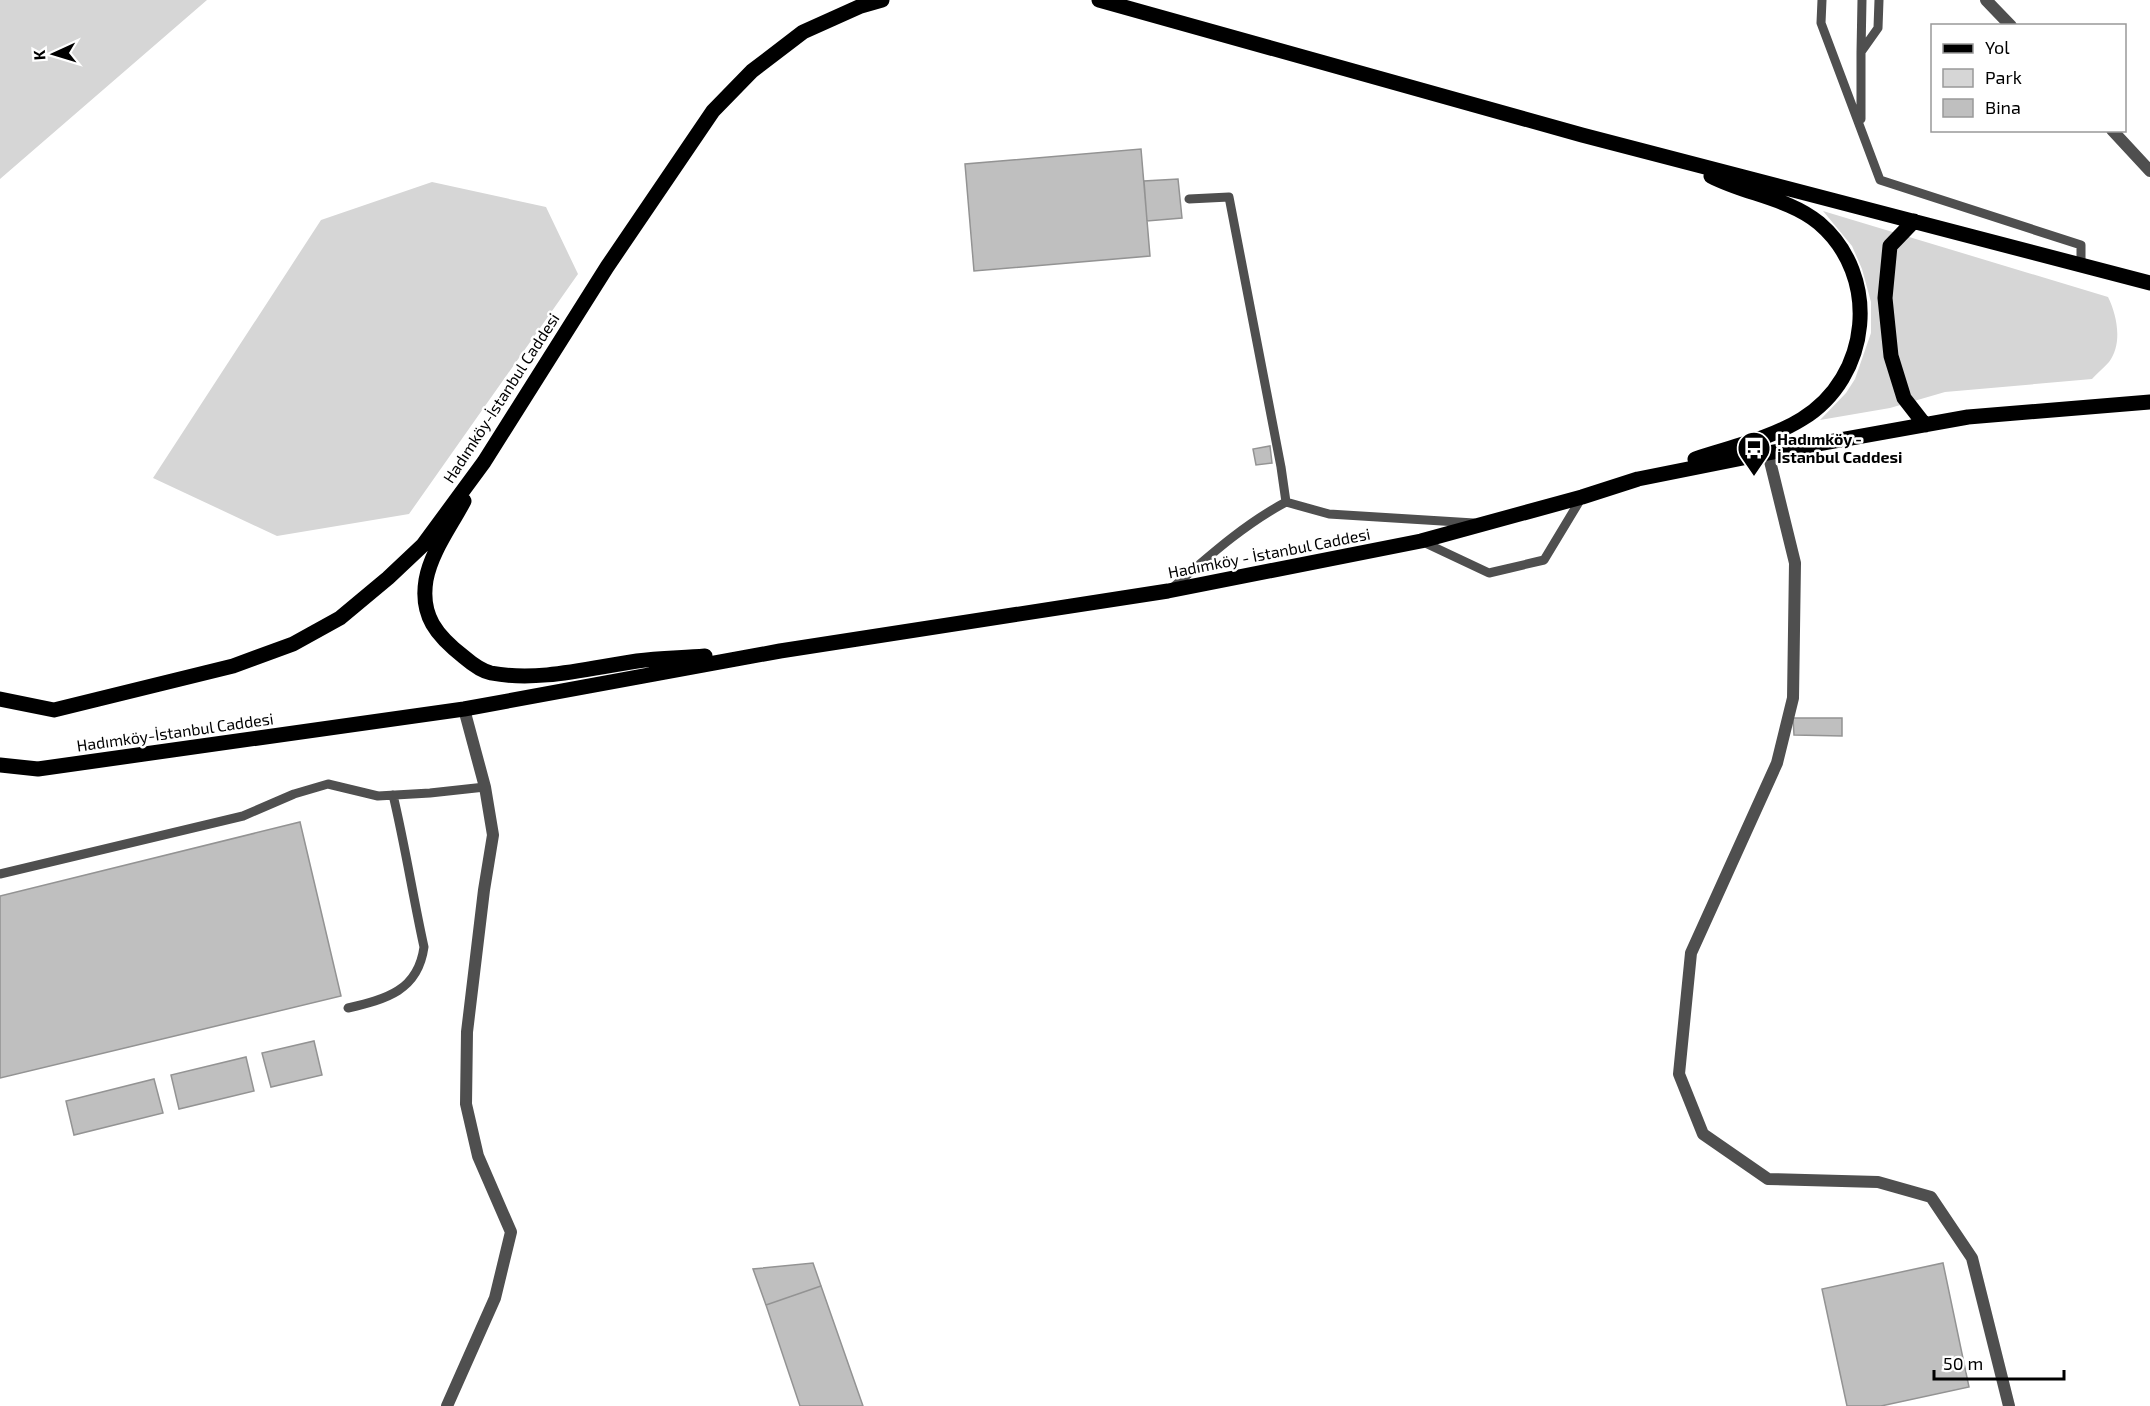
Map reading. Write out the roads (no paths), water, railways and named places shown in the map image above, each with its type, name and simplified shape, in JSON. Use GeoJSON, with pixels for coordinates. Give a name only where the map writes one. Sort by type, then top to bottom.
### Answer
{"type":"FeatureCollection","features":[{"type":"Feature","properties":{"kind":"main road","name":"Hadımköy-İstanbul Caddesi"},"geometry":{"type":"LineString","coordinates":[[0,699],[54,710],[233,666],[293,644],[340,618],[423,545],[484,462],[607,267],[713,111],[752,71],[803,32],[861,6],[882,0]]}},
{"type":"Feature","properties":{"kind":"main road"},"geometry":{"type":"LineString","coordinates":[[1099,0],[1685,163],[2150,283]]}},
{"type":"Feature","properties":{"kind":"main road"},"geometry":{"type":"LineString","coordinates":[[1638,479],[1751,441],[1785,428],[1803,418],[1833,393],[1850,362],[1861,326],[1861,304],[1856,282],[1836,242],[1819,224],[1800,210],[1725,184],[1685,163]]}},
{"type":"Feature","properties":{"kind":"main road"},"geometry":{"type":"LineString","coordinates":[[1914,221],[1890,246],[1885,298],[1891,356],[1900,387],[1904,398],[1925,425]]}},
{"type":"Feature","properties":{"kind":"main road","name":"Hadımköy - İstanbul Caddesi"},"geometry":{"type":"LineString","coordinates":[[780,651],[1168,591],[1421,541],[1582,497],[1638,479],[1768,453],[1968,417],[2150,402]]}},
{"type":"Feature","properties":{"kind":"main road"},"geometry":{"type":"LineString","coordinates":[[484,462],[433,560],[425,590],[427,611],[436,631],[444,641],[468,661],[488,673],[533,674],[563,673],[639,661],[780,651]]}},
{"type":"Feature","properties":{"kind":"main road","name":"Hadımköy-İstanbul Caddesi"},"geometry":{"type":"LineString","coordinates":[[0,765],[38,769],[464,709],[780,651]]}},
{"type":"Feature","properties":{"kind":"street"},"geometry":{"type":"LineString","coordinates":[[1986,0],[2009,24]]}},
{"type":"Feature","properties":{"kind":"street"},"geometry":{"type":"LineString","coordinates":[[2114,132],[2150,171]]}},
{"type":"Feature","properties":{"kind":"street"},"geometry":{"type":"LineString","coordinates":[[1768,453],[1796,563],[1793,698],[1777,763],[1691,953],[1679,1074],[1704,1134],[1768,1179],[1878,1182],[1930,1197],[1972,1258],[2009,1406]]}},
{"type":"Feature","properties":{"kind":"street"},"geometry":{"type":"LineString","coordinates":[[447,1406],[495,1298],[511,1232],[478,1156],[466,1104],[467,1032],[493,835],[485,787],[464,709]]}},
{"type":"Feature","properties":{"kind":"lane"},"geometry":{"type":"LineString","coordinates":[[1822,0],[1821,23],[1880,180],[2081,245],[2081,264]]}},
{"type":"Feature","properties":{"kind":"lane"},"geometry":{"type":"LineString","coordinates":[[1861,52],[1878,28],[1879,0]]}},
{"type":"Feature","properties":{"kind":"lane"},"geometry":{"type":"LineString","coordinates":[[1860,124],[1862,3]]}},
{"type":"Feature","properties":{"kind":"lane"},"geometry":{"type":"LineString","coordinates":[[1189,199],[1229,197],[1286,502]]}},
{"type":"Feature","properties":{"kind":"lane"},"geometry":{"type":"LineString","coordinates":[[1421,541],[1489,573],[1544,560],[1582,497]]}},
{"type":"Feature","properties":{"kind":"lane"},"geometry":{"type":"LineString","coordinates":[[1168,591],[1228,539],[1261,515],[1286,502],[1329,514],[1488,523]]}},
{"type":"Feature","properties":{"kind":"lane"},"geometry":{"type":"LineString","coordinates":[[0,874],[243,816],[294,794],[328,784],[378,796],[485,787]]}},
{"type":"Feature","properties":{"kind":"lane"},"geometry":{"type":"LineString","coordinates":[[348,1008],[395,993],[412,979],[422,961],[424,947],[393,795]]}},
{"type":"Feature","properties":{"kind":"place","name":"Hadımköy - İstanbul Caddesi"},"geometry":{"type":"Point","coordinates":[1754,477]}}]}
